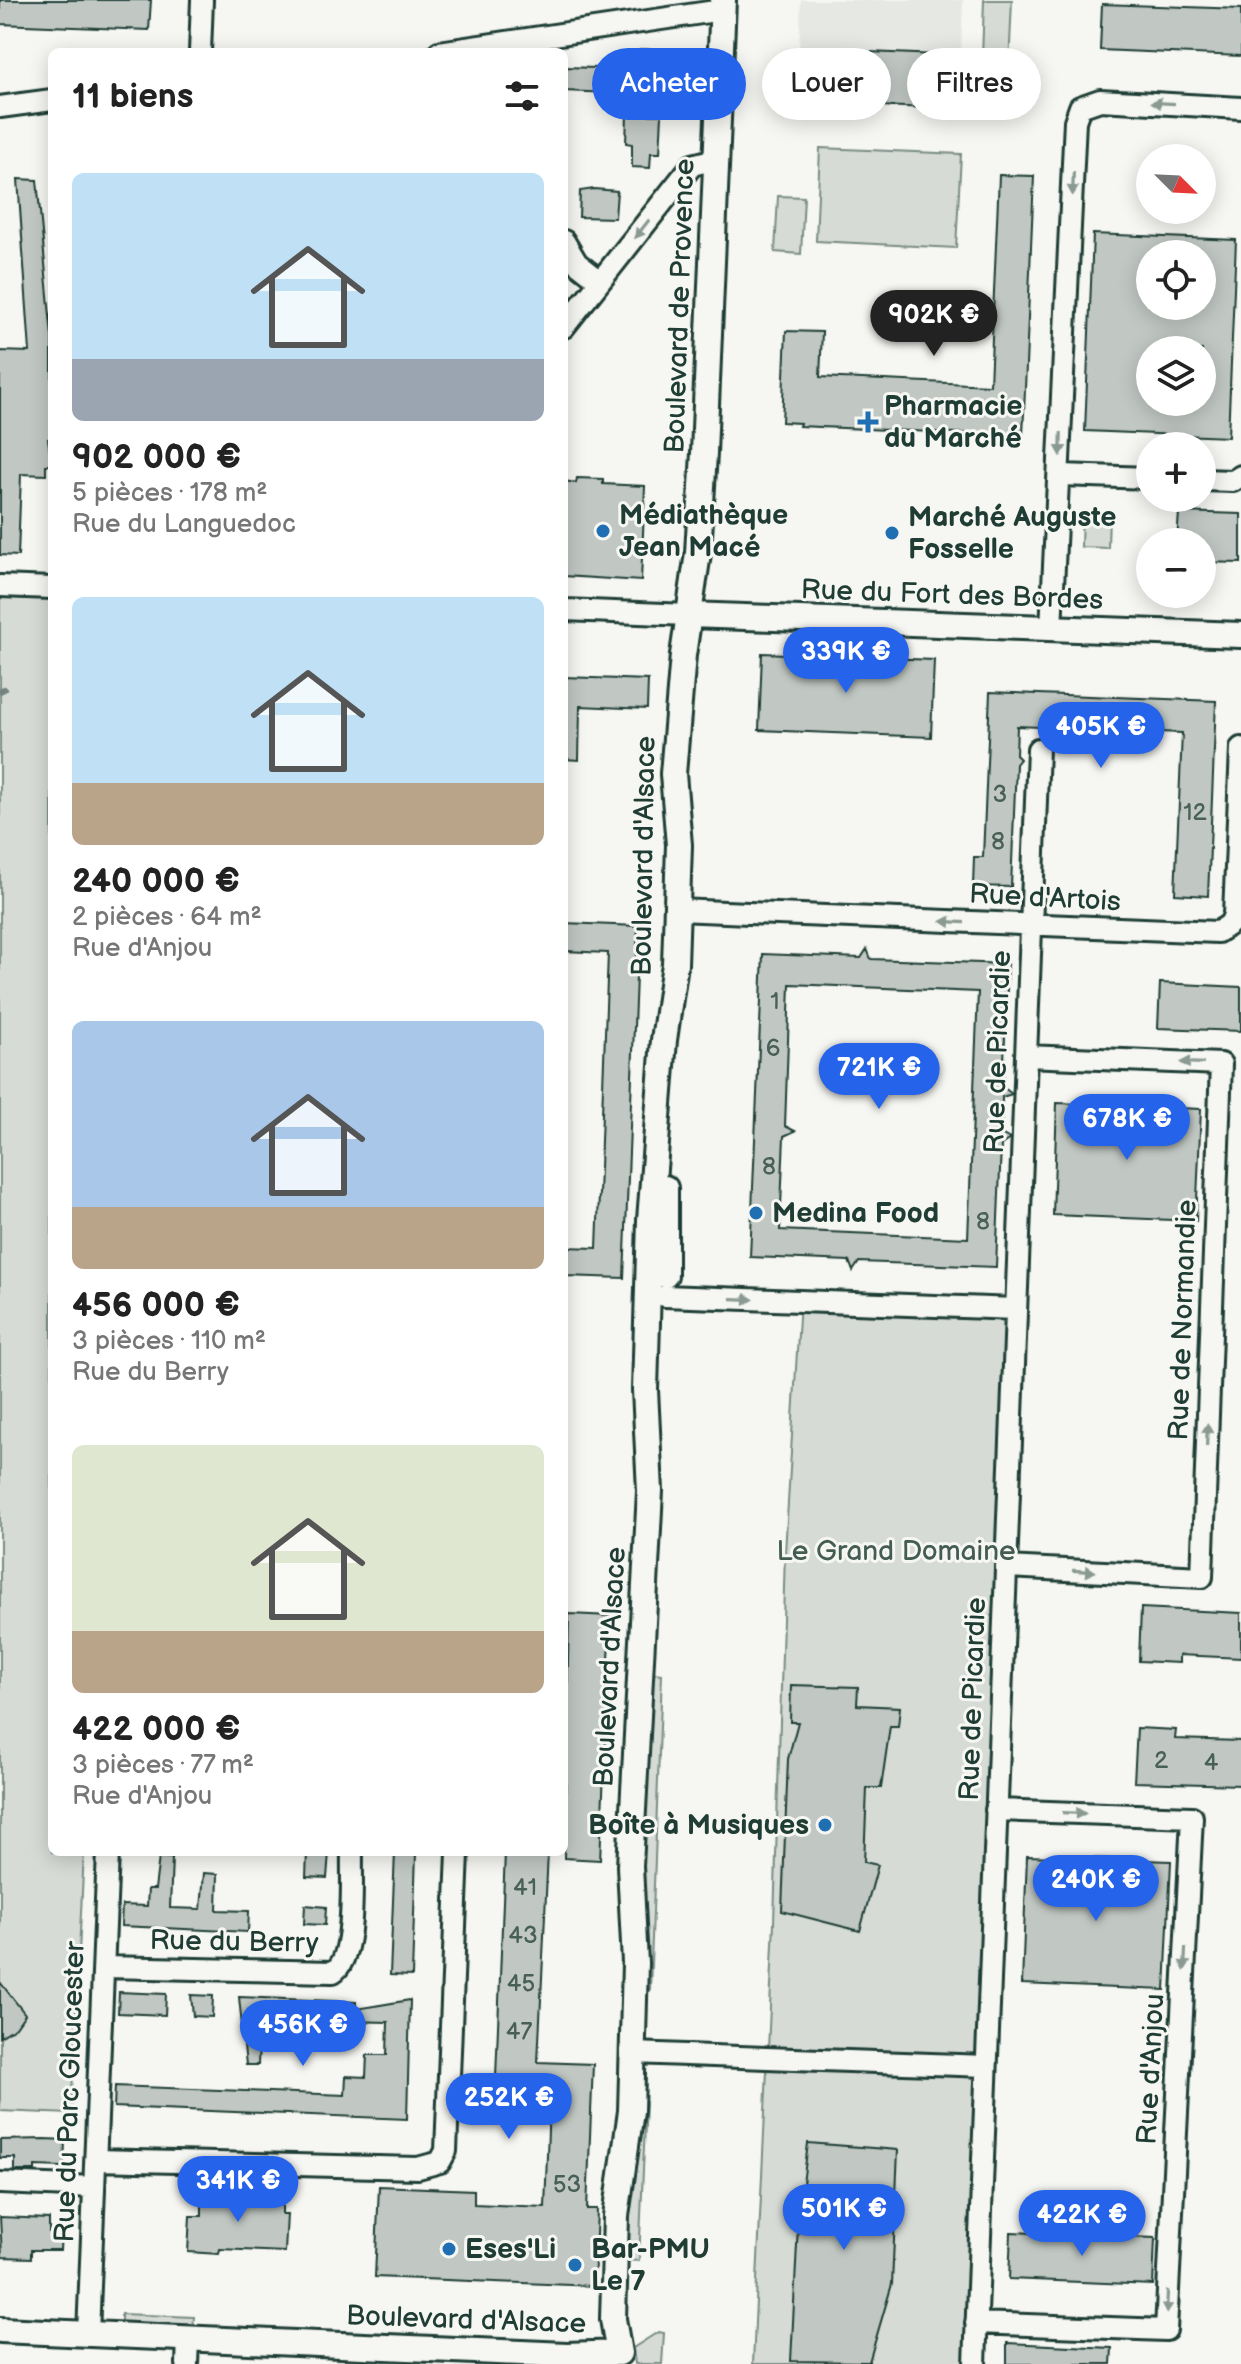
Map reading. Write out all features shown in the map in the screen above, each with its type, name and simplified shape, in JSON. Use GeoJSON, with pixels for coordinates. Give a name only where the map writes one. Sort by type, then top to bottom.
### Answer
{"type":"FeatureCollection","features":[{"type":"Feature","properties":{"kind":"street"},"geometry":{"type":"LineString","coordinates":[[200,48],[202,0]]}},
{"type":"Feature","properties":{"kind":"street"},"geometry":{"type":"LineString","coordinates":[[463,48],[723,5]]}},
{"type":"Feature","properties":{"kind":"street","name":"Boulevard de Provence"},"geometry":{"type":"LineString","coordinates":[[689,615],[704,453],[723,5]]}},
{"type":"Feature","properties":{"kind":"street"},"geometry":{"type":"LineString","coordinates":[[1051,629],[1061,475],[1075,121],[1080,107],[1100,100],[1241,108]]}},
{"type":"Feature","properties":{"kind":"street"},"geometry":{"type":"LineString","coordinates":[[0,107],[48,101]]}},
{"type":"Feature","properties":{"kind":"street"},"geometry":{"type":"LineString","coordinates":[[568,322],[692,165],[704,159],[716,159]]}},
{"type":"Feature","properties":{"kind":"street"},"geometry":{"type":"LineString","coordinates":[[568,248],[577,263],[600,281]]}},
{"type":"Feature","properties":{"kind":"street"},"geometry":{"type":"LineString","coordinates":[[1061,475],[1136,478]]}},
{"type":"Feature","properties":{"kind":"street"},"geometry":{"type":"LineString","coordinates":[[1216,480],[1233,481],[1241,476]]}},
{"type":"Feature","properties":{"kind":"street"},"geometry":{"type":"LineString","coordinates":[[0,586],[48,588]]}},
{"type":"Feature","properties":{"kind":"street","name":"Rue du Fort des Bordes"},"geometry":{"type":"LineString","coordinates":[[568,610],[1241,635]]}},
{"type":"Feature","properties":{"kind":"street","name":"Boulevard d'Alsace"},"geometry":{"type":"LineString","coordinates":[[0,2330],[620,2358],[613,2319],[616,2216],[631,2111],[633,2053],[635,1963],[630,1866],[650,1491],[647,1419],[650,1220],[659,1146],[664,1040],[675,964],[679,845],[673,774],[689,615]]}},
{"type":"Feature","properties":{"kind":"street","name":"Rue d'Artois"},"geometry":{"type":"LineString","coordinates":[[677,910],[1209,933],[1224,929],[1234,915],[1241,748]]}},
{"type":"Feature","properties":{"kind":"street","name":"Rue de Picardie"},"geometry":{"type":"LineString","coordinates":[[975,2364],[1038,749]]}},
{"type":"Feature","properties":{"kind":"street","name":"Rue de Normandie"},"geometry":{"type":"LineString","coordinates":[[1006,1567],[1202,1577],[1221,1064],[1026,1056]]}},
{"type":"Feature","properties":{"kind":"street","name":"Boulevard d'Alsace"},"geometry":{"type":"LineString","coordinates":[[647,1419],[661,1356],[664,1296],[667,1213],[659,1146]]}},
{"type":"Feature","properties":{"kind":"street"},"geometry":{"type":"LineString","coordinates":[[664,1296],[1016,1309]]}},
{"type":"Feature","properties":{"kind":"street","name":"Rue d'Anjou"},"geometry":{"type":"LineString","coordinates":[[976,2323],[1166,2330],[1192,1817],[996,1810]]}},
{"type":"Feature","properties":{"kind":"street","name":"Rue du Parc Gloucester"},"geometry":{"type":"LineString","coordinates":[[88,2334],[108,1856]]}},
{"type":"Feature","properties":{"kind":"street","name":"Rue du Berry"},"geometry":{"type":"LineString","coordinates":[[104,1967],[333,1972],[347,1955],[352,1856]]}},
{"type":"Feature","properties":{"kind":"street"},"geometry":{"type":"LineString","coordinates":[[96,2160],[418,2168],[440,2162],[446,2151],[458,1856]]}},
{"type":"Feature","properties":{"kind":"street"},"geometry":{"type":"LineString","coordinates":[[633,2053],[986,2066]]}},
{"type":"Feature","properties":{"kind":"street"},"geometry":{"type":"LineString","coordinates":[[0,2183],[94,2187]]}},
{"type":"Feature","properties":{"kind":"street"},"geometry":{"type":"LineString","coordinates":[[187,2364],[188,2338]]}},
{"type":"Feature","properties":{"kind":"shaded area"},"geometry":{"type":"Polygon","coordinates":[[[801,0],[963,0],[961,48],[907,48],[907,107],[891,106],[891,48],[799,48],[801,0]]]}},
{"type":"Feature","properties":{"kind":"green space"},"geometry":{"type":"Polygon","coordinates":[[[984,0],[1012,0],[1010,48],[982,48],[984,0]]]}},
{"type":"Feature","properties":{"kind":"green space"},"geometry":{"type":"Polygon","coordinates":[[[820,148],[961,154],[956,248],[816,241],[820,148]]]}},
{"type":"Feature","properties":{"kind":"green space"},"geometry":{"type":"Polygon","coordinates":[[[778,196],[804,197],[801,254],[775,252],[778,196]]]}},
{"type":"Feature","properties":{"kind":"green space"},"geometry":{"type":"Polygon","coordinates":[[[1082,511],[1109,512],[1108,548],[1081,547],[1082,511]]]}},
{"type":"Feature","properties":{"kind":"green space"},"geometry":{"type":"Polygon","coordinates":[[[0,597],[48,599],[48,1856],[84,1856],[71,2114],[0,2111],[0,597]]]}},
{"type":"Feature","properties":{"kind":"green space","name":"Le Grand Domaine"},"geometry":{"type":"Polygon","coordinates":[[[800,1301],[1016,1309],[975,2364],[753,2364],[774,1923],[785,1553],[800,1301]]]}},
{"type":"Feature","properties":{"kind":"green space"},"geometry":{"type":"Polygon","coordinates":[[[652,1673],[662,1674],[650,1991],[645,1991],[640,1894],[652,1673]]]}},
{"type":"Feature","properties":{"kind":"green space"},"geometry":{"type":"Polygon","coordinates":[[[641,2102],[646,2102],[639,2261],[625,2260],[626,2208],[641,2102]]]}},
{"type":"Feature","properties":{"kind":"green space"},"geometry":{"type":"Polygon","coordinates":[[[121,2314],[194,2317],[193,2329],[121,2326],[121,2314]]]}},
{"type":"Feature","properties":{"kind":"green space"},"geometry":{"type":"Polygon","coordinates":[[[658,2332],[664,2333],[662,2364],[635,2364],[633,2348],[658,2332]]]}},
{"type":"Feature","properties":{"kind":"building"},"geometry":{"type":"Polygon","coordinates":[[[0,0],[151,0],[149,30],[0,24],[0,0]]]}},
{"type":"Feature","properties":{"kind":"building"},"geometry":{"type":"Polygon","coordinates":[[[1102,4],[1241,9],[1241,56],[1100,50],[1102,4]]]}},
{"type":"Feature","properties":{"kind":"building"},"geometry":{"type":"Polygon","coordinates":[[[891,53],[907,54],[907,107],[891,106],[891,53]]]}},
{"type":"Feature","properties":{"kind":"building"},"geometry":{"type":"Polygon","coordinates":[[[568,67],[592,68],[592,92],[568,91],[568,67]]]}},
{"type":"Feature","properties":{"kind":"building"},"geometry":{"type":"Polygon","coordinates":[[[627,120],[662,120],[660,153],[651,153],[650,168],[632,167],[632,144],[626,143],[627,120]]]}},
{"type":"Feature","properties":{"kind":"building"},"geometry":{"type":"Polygon","coordinates":[[[999,175],[1034,176],[1023,436],[799,426],[800,423],[782,422],[786,331],[822,332],[820,377],[990,385],[999,175]]]}},
{"type":"Feature","properties":{"kind":"building"},"geometry":{"type":"Polygon","coordinates":[[[18,179],[37,180],[48,295],[48,465],[46,475],[21,474],[18,556],[0,555],[0,351],[30,352],[18,179]]]}},
{"type":"Feature","properties":{"kind":"building"},"geometry":{"type":"Polygon","coordinates":[[[580,191],[617,191],[615,218],[579,217],[580,191]]]}},
{"type":"Feature","properties":{"kind":"building"},"geometry":{"type":"Polygon","coordinates":[[[1093,234],[1236,240],[1228,437],[1216,436],[1216,432],[1085,431],[1093,234]]]}},
{"type":"Feature","properties":{"kind":"building","name":"Médiathèque Jean Macé"},"geometry":{"type":"Polygon","coordinates":[[[577,478],[603,479],[603,484],[645,486],[641,581],[568,576],[568,482],[576,483],[577,478]]]}},
{"type":"Feature","properties":{"kind":"building"},"geometry":{"type":"Polygon","coordinates":[[[1179,512],[1241,514],[1241,563],[1216,562],[1216,528],[1178,528],[1179,512]]]}},
{"type":"Feature","properties":{"kind":"building"},"geometry":{"type":"Polygon","coordinates":[[[762,653],[934,660],[931,737],[759,730],[762,653]]]}},
{"type":"Feature","properties":{"kind":"building"},"geometry":{"type":"Polygon","coordinates":[[[568,677],[648,680],[647,709],[580,706],[579,760],[568,759],[568,677]]]}},
{"type":"Feature","properties":{"kind":"building"},"geometry":{"type":"Polygon","coordinates":[[[990,692],[1216,701],[1208,896],[1175,894],[1182,733],[1017,726],[1016,755],[1020,759],[1016,764],[1011,887],[973,886],[974,857],[983,857],[990,692]]]}},
{"type":"Feature","properties":{"kind":"building"},"geometry":{"type":"Polygon","coordinates":[[[568,923],[638,926],[624,1278],[568,1276],[568,1247],[597,1248],[608,953],[568,951],[568,923]]]}},
{"type":"Feature","properties":{"kind":"building"},"geometry":{"type":"Polygon","coordinates":[[[867,949],[871,959],[1008,964],[1003,1087],[1012,1094],[1002,1097],[1001,1134],[1010,1139],[1001,1145],[996,1267],[859,1262],[853,1271],[849,1261],[750,1257],[763,954],[861,958],[867,949]],[[790,984],[785,1126],[795,1131],[784,1136],[780,1230],[968,1238],[978,992],[790,984]]]}},
{"type":"Feature","properties":{"kind":"building"},"geometry":{"type":"Polygon","coordinates":[[[1160,983],[1241,987],[1241,1031],[1158,1028],[1160,983]]]}},
{"type":"Feature","properties":{"kind":"building"},"geometry":{"type":"Polygon","coordinates":[[[1057,1103],[1201,1109],[1196,1221],[1053,1215],[1057,1103]]]}},
{"type":"Feature","properties":{"kind":"building"},"geometry":{"type":"Polygon","coordinates":[[[1141,1608],[1241,1613],[1241,1658],[1179,1655],[1179,1663],[1139,1661],[1141,1608]]]}},
{"type":"Feature","properties":{"kind":"building"},"geometry":{"type":"Polygon","coordinates":[[[569,1614],[611,1616],[600,1860],[564,1858],[568,1856],[569,1614]]]}},
{"type":"Feature","properties":{"kind":"building","name":"Boîte à Musiques"},"geometry":{"type":"Polygon","coordinates":[[[791,1685],[858,1687],[857,1705],[900,1707],[898,1726],[890,1726],[881,1788],[867,1788],[864,1862],[878,1865],[860,1931],[782,1911],[788,1759],[798,1722],[790,1722],[791,1685]]]}},
{"type":"Feature","properties":{"kind":"building"},"geometry":{"type":"Polygon","coordinates":[[[1137,1728],[1176,1730],[1175,1739],[1241,1741],[1241,1785],[1134,1782],[1137,1728]]]}},
{"type":"Feature","properties":{"kind":"building"},"geometry":{"type":"Polygon","coordinates":[[[307,1856],[329,1856],[327,1878],[306,1877],[307,1856]]]}},
{"type":"Feature","properties":{"kind":"building"},"geometry":{"type":"Polygon","coordinates":[[[395,1856],[416,1856],[412,1976],[390,1975],[395,1856]]]}},
{"type":"Feature","properties":{"kind":"building"},"geometry":{"type":"Polygon","coordinates":[[[505,1856],[548,1856],[538,2062],[593,2064],[587,2209],[597,2209],[594,2286],[375,2277],[379,2186],[474,2190],[474,2204],[545,2207],[549,2104],[495,2102],[505,1856]]]}},
{"type":"Feature","properties":{"kind":"building"},"geometry":{"type":"Polygon","coordinates":[[[1027,1856],[1171,1861],[1165,1990],[1022,1984],[1027,1856]]]}},
{"type":"Feature","properties":{"kind":"building"},"geometry":{"type":"Polygon","coordinates":[[[159,1857],[172,1858],[170,1908],[201,1909],[204,1873],[218,1874],[217,1910],[249,1911],[248,1932],[121,1926],[122,1905],[147,1906],[148,1889],[155,1889],[159,1857]]]}},
{"type":"Feature","properties":{"kind":"building"},"geometry":{"type":"Polygon","coordinates":[[[305,1905],[326,1907],[325,1925],[304,1924],[305,1905]]]}},
{"type":"Feature","properties":{"kind":"building"},"geometry":{"type":"Polygon","coordinates":[[[0,1982],[25,2014],[16,2027],[0,2037],[0,1982]]]}},
{"type":"Feature","properties":{"kind":"building"},"geometry":{"type":"Polygon","coordinates":[[[119,1992],[166,1994],[165,2015],[118,2013],[119,1992]]]}},
{"type":"Feature","properties":{"kind":"building"},"geometry":{"type":"Polygon","coordinates":[[[191,1995],[213,1996],[212,2017],[193,2016],[191,1995]]]}},
{"type":"Feature","properties":{"kind":"building"},"geometry":{"type":"Polygon","coordinates":[[[239,1997],[356,2002],[356,2009],[410,2000],[407,2119],[114,2107],[115,2086],[345,2095],[346,2076],[366,2077],[367,2055],[387,2055],[388,2022],[260,2019],[258,2065],[246,2065],[239,1997]]]}},
{"type":"Feature","properties":{"kind":"building"},"geometry":{"type":"Polygon","coordinates":[[[0,2140],[65,2140],[64,2167],[35,2166],[35,2171],[15,2171],[15,2158],[0,2158],[0,2140]]]}},
{"type":"Feature","properties":{"kind":"building"},"geometry":{"type":"Polygon","coordinates":[[[808,2143],[898,2150],[892,2284],[869,2362],[791,2361],[798,2225],[808,2143]]]}},
{"type":"Feature","properties":{"kind":"building"},"geometry":{"type":"Polygon","coordinates":[[[202,2188],[227,2189],[226,2196],[282,2197],[282,2214],[287,2214],[285,2252],[220,2249],[219,2254],[188,2252],[190,2216],[202,2216],[202,2188]]]}},
{"type":"Feature","properties":{"kind":"building"},"geometry":{"type":"Polygon","coordinates":[[[0,2217],[49,2219],[49,2232],[61,2233],[60,2250],[31,2250],[31,2258],[2,2257],[0,2217]]]}},
{"type":"Feature","properties":{"kind":"building"},"geometry":{"type":"Polygon","coordinates":[[[1011,2232],[1155,2238],[1153,2285],[1009,2279],[1011,2232]]]}},
{"type":"Feature","properties":{"kind":"building"},"geometry":{"type":"Polygon","coordinates":[[[1007,2343],[1112,2348],[1111,2364],[1007,2364],[1007,2343]]]}},
{"type":"Feature","properties":{"kind":"waterway"},"geometry":{"type":"LineString","coordinates":[[0,691],[4,689]]}},
{"type":"Feature","properties":{"kind":"place","name":"Pharmacie du Marché"},"geometry":{"type":"Point","coordinates":[868,422]}},
{"type":"Feature","properties":{"kind":"place","name":"Médiathèque Jean Macé"},"geometry":{"type":"Point","coordinates":[603,531]}},
{"type":"Feature","properties":{"kind":"place","name":"Marché Auguste Fosselle"},"geometry":{"type":"Point","coordinates":[892,533]}},
{"type":"Feature","properties":{"kind":"place","name":"Medina Food"},"geometry":{"type":"Point","coordinates":[756,1213]}},
{"type":"Feature","properties":{"kind":"place","name":"Boîte à Musiques"},"geometry":{"type":"Point","coordinates":[825,1825]}},
{"type":"Feature","properties":{"kind":"place","name":"Eses'Li"},"geometry":{"type":"Point","coordinates":[449,2249]}},
{"type":"Feature","properties":{"kind":"place","name":"Bar-PMU Le 7"},"geometry":{"type":"Point","coordinates":[575,2265]}}]}
